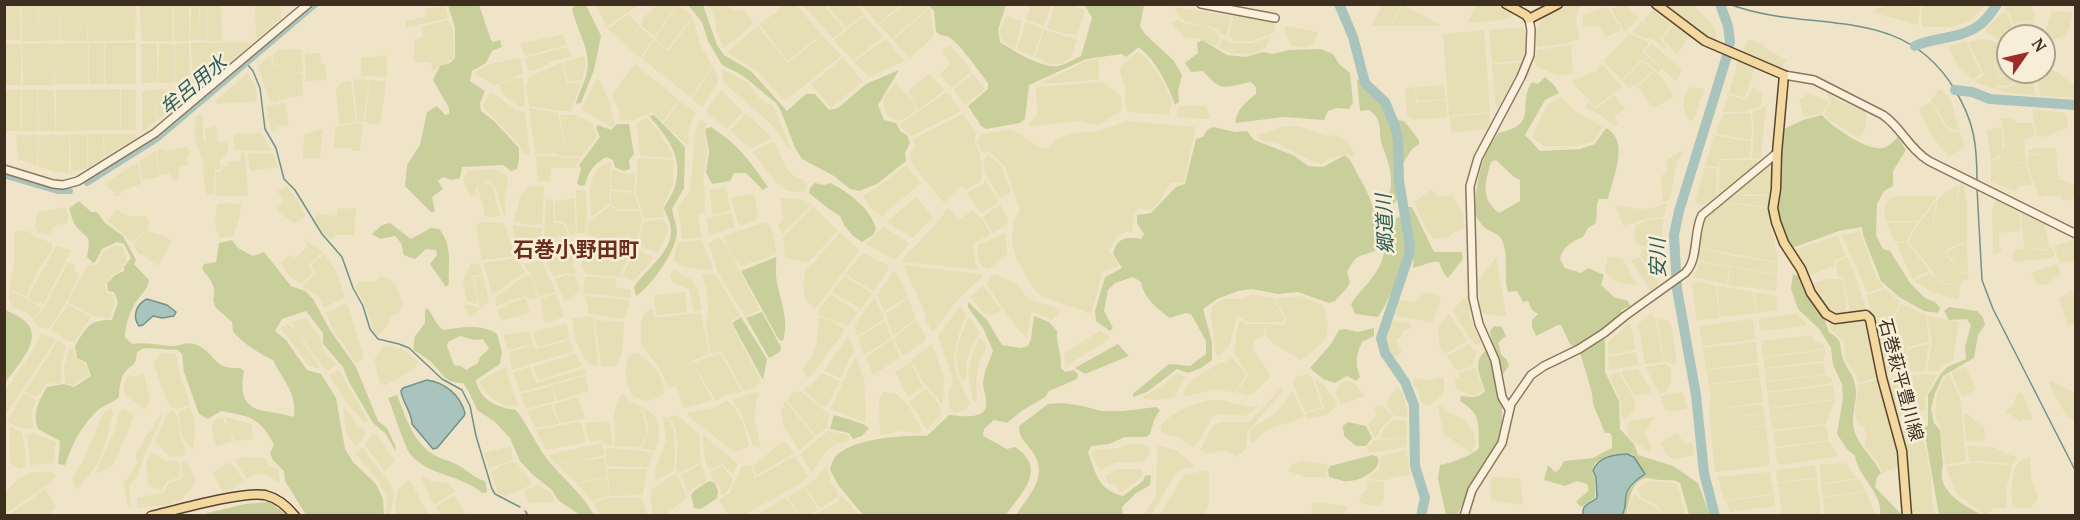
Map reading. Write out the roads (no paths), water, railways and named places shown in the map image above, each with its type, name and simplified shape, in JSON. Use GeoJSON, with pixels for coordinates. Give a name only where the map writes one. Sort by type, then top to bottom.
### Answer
{"type":"FeatureCollection","features":[{"type":"Feature","properties":{"kind":"main road"},"geometry":{"type":"LineString","coordinates":[[1506,4],[1529,19],[1558,4]]}},
{"type":"Feature","properties":{"kind":"main road"},"geometry":{"type":"LineString","coordinates":[[1656,4],[1700,38],[1784,75]]}},
{"type":"Feature","properties":{"kind":"main road","name":"石巻萩平豊川線"},"geometry":{"type":"LineString","coordinates":[[1784,75],[1773,214],[1784,243],[1796,259],[1811,293],[1830,318],[1842,319],[1866,315],[1870,319],[1882,378],[1902,451],[1907,516]]}},
{"type":"Feature","properties":{"kind":"main road"},"geometry":{"type":"LineString","coordinates":[[151,516],[253,495],[275,498],[295,516]]}},
{"type":"Feature","properties":{"kind":"street"},"geometry":{"type":"LineString","coordinates":[[4,169],[53,184],[63,185],[78,181],[155,133],[308,4]]}},
{"type":"Feature","properties":{"kind":"street"},"geometry":{"type":"LineString","coordinates":[[1201,4],[1275,18]]}},
{"type":"Feature","properties":{"kind":"street"},"geometry":{"type":"LineString","coordinates":[[1509,409],[1502,397],[1495,360],[1479,324],[1474,304],[1470,195],[1473,172],[1478,158],[1521,77],[1530,55],[1529,19]]}},
{"type":"Feature","properties":{"kind":"street"},"geometry":{"type":"LineString","coordinates":[[1784,75],[1814,80],[1883,115],[1918,155],[2076,234]]}},
{"type":"Feature","properties":{"kind":"street"},"geometry":{"type":"LineString","coordinates":[[1464,516],[1473,490],[1502,443],[1509,409],[1527,381],[1537,370],[1579,349],[1604,333],[1683,274],[1692,263],[1697,225],[1702,215],[1777,153]]}},
{"type":"Feature","properties":{"kind":"water"},"geometry":{"type":"Polygon","coordinates":[[[147,299],[167,305],[176,312],[174,316],[162,318],[153,316],[139,326],[136,311],[147,299]]]}},
{"type":"Feature","properties":{"kind":"water"},"geometry":{"type":"Polygon","coordinates":[[[427,380],[446,387],[456,395],[465,413],[437,448],[433,449],[412,424],[401,391],[403,388],[427,380]]]}},
{"type":"Feature","properties":{"kind":"water"},"geometry":{"type":"Polygon","coordinates":[[[1627,454],[1634,457],[1645,474],[1629,489],[1622,515],[1583,515],[1585,506],[1597,498],[1596,477],[1593,471],[1595,466],[1607,457],[1627,454]]]}},
{"type":"Feature","properties":{"kind":"waterway","name":"牟呂用水"},"geometry":{"type":"LineString","coordinates":[[87,183],[157,139],[316,4]]}},
{"type":"Feature","properties":{"kind":"waterway","name":"郷道川"},"geometry":{"type":"LineString","coordinates":[[1339,4],[1353,37],[1365,83],[1385,102],[1398,140],[1399,181],[1410,246],[1381,338],[1385,353],[1405,382],[1414,405],[1415,466],[1425,498],[1421,516]]}},
{"type":"Feature","properties":{"kind":"waterway","name":"安川"},"geometry":{"type":"LineString","coordinates":[[1715,516],[1704,473],[1696,395],[1677,289],[1674,235],[1679,211],[1730,42],[1728,26],[1720,4]]}},
{"type":"Feature","properties":{"kind":"waterway"},"geometry":{"type":"LineString","coordinates":[[1729,4],[1760,13],[1853,25],[1882,32],[1909,43],[1933,62],[1961,101],[1973,133],[1977,181]]}},
{"type":"Feature","properties":{"kind":"waterway"},"geometry":{"type":"LineString","coordinates":[[1915,46],[1971,30],[1984,22],[1997,4]]}},
{"type":"Feature","properties":{"kind":"waterway"},"geometry":{"type":"LineString","coordinates":[[246,63],[253,71],[260,88],[265,129],[276,148],[284,179],[295,190],[322,234],[342,257],[353,288],[363,306],[370,329],[378,339],[409,348],[442,379],[462,390],[470,406],[476,436],[492,489],[495,494],[520,507]]}},
{"type":"Feature","properties":{"kind":"waterway"},"geometry":{"type":"LineString","coordinates":[[1955,90],[1972,92],[1990,99],[2076,105]]}},
{"type":"Feature","properties":{"kind":"waterway","name":"牟呂用水"},"geometry":{"type":"LineString","coordinates":[[4,175],[58,191],[70,191]]}},
{"type":"Feature","properties":{"kind":"waterway"},"geometry":{"type":"LineString","coordinates":[[1977,189],[1982,280],[1993,309],[2076,472]]}},
{"type":"Feature","properties":{"kind":"waterway"},"geometry":{"type":"LineString","coordinates":[[525,511],[529,516]]}},
{"type":"Feature","properties":{"kind":"district","name":"石巻小野田町"},"geometry":{"type":"Point","coordinates":[576,251]}}]}
